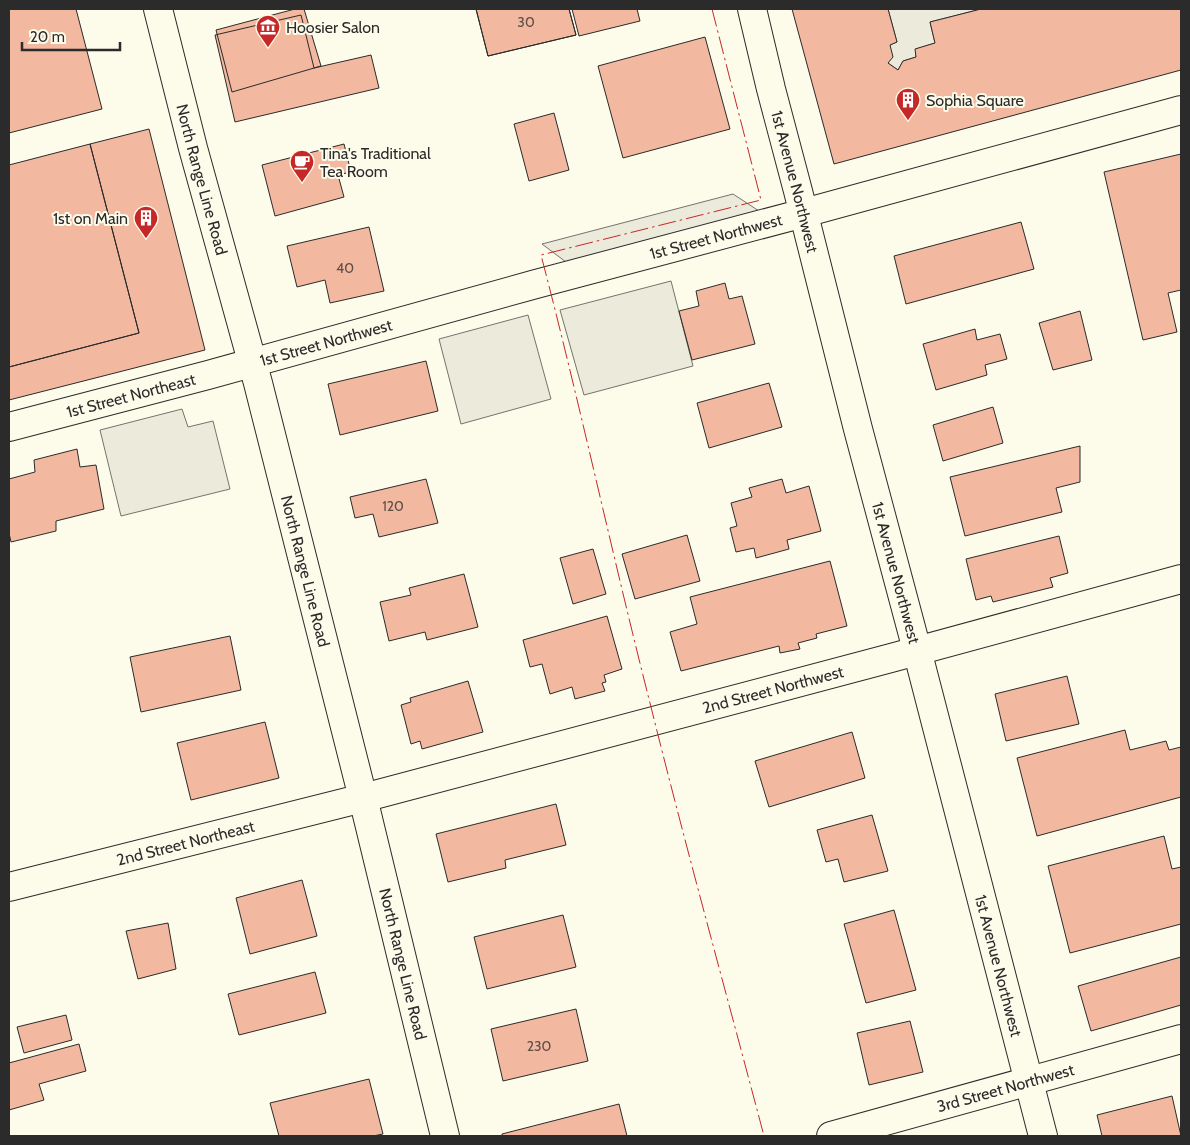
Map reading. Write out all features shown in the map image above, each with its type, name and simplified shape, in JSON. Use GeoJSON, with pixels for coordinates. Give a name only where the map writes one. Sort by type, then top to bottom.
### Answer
{"type":"FeatureCollection","features":[{"type":"Feature","properties":{"kind":"street","name":"North Range Line Road"},"geometry":{"type":"LineString","coordinates":[[158,9],[193,148],[252,362],[445,1136]]}},
{"type":"Feature","properties":{"kind":"street","name":"1st Avenue Northwest"},"geometry":{"type":"LineString","coordinates":[[752,9],[861,439],[918,650],[1043,1136]]}},
{"type":"Feature","properties":{"kind":"street","name":"1st Street Northwest"},"geometry":{"type":"LineString","coordinates":[[252,362],[1181,110]]}},
{"type":"Feature","properties":{"kind":"street","name":"1st Street Northeast"},"geometry":{"type":"LineString","coordinates":[[9,427],[252,362]]}},
{"type":"Feature","properties":{"kind":"street","name":"2nd Street Northwest"},"geometry":{"type":"LineString","coordinates":[[362,798],[1181,579]]}},
{"type":"Feature","properties":{"kind":"street","name":"2nd Street Northeast"},"geometry":{"type":"LineString","coordinates":[[9,887],[362,798]]}},
{"type":"Feature","properties":{"kind":"street","name":"3rd Street Northwest"},"geometry":{"type":"LineString","coordinates":[[831,1136],[1181,1039]]}},
{"type":"Feature","properties":{"kind":"shaded area","name":"Sophia Square"},"geometry":{"type":"Polygon","coordinates":[[[888,9],[981,9],[930,22],[935,43],[916,49],[916,57],[903,61],[898,70],[888,63],[890,45],[897,42],[888,9]]]}},
{"type":"Feature","properties":{"kind":"shaded area"},"geometry":{"type":"Polygon","coordinates":[[[733,194],[759,211],[566,262],[542,244],[733,194]]]}},
{"type":"Feature","properties":{"kind":"shaded area"},"geometry":{"type":"Polygon","coordinates":[[[671,281],[693,366],[584,395],[560,310],[671,281]]]}},
{"type":"Feature","properties":{"kind":"shaded area"},"geometry":{"type":"Polygon","coordinates":[[[528,315],[551,399],[461,424],[439,339],[528,315]]]}},
{"type":"Feature","properties":{"kind":"shaded area"},"geometry":{"type":"Polygon","coordinates":[[[182,409],[188,427],[213,421],[230,489],[121,516],[100,430],[182,409]]]}},
{"type":"Feature","properties":{"kind":"building"},"geometry":{"type":"Polygon","coordinates":[[[9,9],[76,9],[102,109],[9,133],[9,9]]]}},
{"type":"Feature","properties":{"kind":"building","name":"Hoosier Salon"},"geometry":{"type":"Polygon","coordinates":[[[295,9],[304,9],[321,66],[232,92],[216,30],[295,9]]]}},
{"type":"Feature","properties":{"kind":"building"},"geometry":{"type":"Polygon","coordinates":[[[476,9],[569,9],[576,35],[488,56],[476,9]]]}},
{"type":"Feature","properties":{"kind":"building"},"geometry":{"type":"Polygon","coordinates":[[[476,9],[569,9],[576,35],[488,56],[476,9]]]}},
{"type":"Feature","properties":{"kind":"building"},"geometry":{"type":"Polygon","coordinates":[[[572,9],[637,9],[640,21],[579,36],[572,9]]]}},
{"type":"Feature","properties":{"kind":"building","name":"Sophia Square"},"geometry":{"type":"Polygon","coordinates":[[[792,9],[888,9],[897,42],[890,45],[893,57],[888,63],[898,70],[903,61],[916,57],[915,49],[935,43],[930,22],[981,9],[1181,9],[1181,70],[834,164],[792,9]]]}},
{"type":"Feature","properties":{"kind":"building"},"geometry":{"type":"Polygon","coordinates":[[[301,15],[314,68],[371,55],[379,88],[235,122],[215,35],[301,15]]]}},
{"type":"Feature","properties":{"kind":"building"},"geometry":{"type":"Polygon","coordinates":[[[705,37],[730,129],[623,158],[598,66],[705,37]]]}},
{"type":"Feature","properties":{"kind":"building"},"geometry":{"type":"Polygon","coordinates":[[[554,113],[569,170],[529,181],[514,124],[554,113]]]}},
{"type":"Feature","properties":{"kind":"building","name":"1st on Main"},"geometry":{"type":"Polygon","coordinates":[[[149,129],[205,350],[9,400],[9,367],[139,333],[90,144],[149,129]]]}},
{"type":"Feature","properties":{"kind":"building"},"geometry":{"type":"Polygon","coordinates":[[[90,144],[139,333],[9,367],[9,165],[90,144]]]}},
{"type":"Feature","properties":{"kind":"building"},"geometry":{"type":"Polygon","coordinates":[[[344,144],[351,172],[338,175],[344,197],[275,216],[262,165],[344,144]]]}},
{"type":"Feature","properties":{"kind":"building"},"geometry":{"type":"Polygon","coordinates":[[[1181,154],[1181,290],[1168,293],[1177,332],[1143,340],[1104,172],[1181,154]]]}},
{"type":"Feature","properties":{"kind":"building"},"geometry":{"type":"Polygon","coordinates":[[[1021,222],[1034,269],[906,304],[894,256],[1021,222]]]}},
{"type":"Feature","properties":{"kind":"building"},"geometry":{"type":"Polygon","coordinates":[[[369,227],[384,291],[330,303],[325,280],[297,287],[287,246],[369,227]]]}},
{"type":"Feature","properties":{"kind":"building"},"geometry":{"type":"Polygon","coordinates":[[[725,283],[729,299],[742,296],[755,344],[692,360],[679,311],[699,306],[696,291],[725,283]]]}},
{"type":"Feature","properties":{"kind":"building"},"geometry":{"type":"Polygon","coordinates":[[[1080,311],[1092,360],[1053,370],[1039,323],[1080,311]]]}},
{"type":"Feature","properties":{"kind":"building"},"geometry":{"type":"Polygon","coordinates":[[[975,329],[977,340],[1000,334],[1007,359],[985,365],[987,375],[936,390],[923,344],[975,329]]]}},
{"type":"Feature","properties":{"kind":"building"},"geometry":{"type":"Polygon","coordinates":[[[426,361],[438,411],[340,435],[328,384],[426,361]]]}},
{"type":"Feature","properties":{"kind":"building"},"geometry":{"type":"Polygon","coordinates":[[[769,383],[782,427],[709,448],[697,403],[769,383]]]}},
{"type":"Feature","properties":{"kind":"building"},"geometry":{"type":"Polygon","coordinates":[[[993,407],[1003,443],[943,461],[933,425],[993,407]]]}},
{"type":"Feature","properties":{"kind":"building"},"geometry":{"type":"Polygon","coordinates":[[[1080,446],[1080,482],[1056,488],[1062,512],[965,536],[950,477],[1080,446]]]}},
{"type":"Feature","properties":{"kind":"building"},"geometry":{"type":"Polygon","coordinates":[[[77,449],[80,467],[96,465],[104,509],[56,521],[56,531],[11,542],[9,533],[9,479],[35,472],[34,460],[77,449]]]}},
{"type":"Feature","properties":{"kind":"building"},"geometry":{"type":"Polygon","coordinates":[[[426,479],[438,523],[379,537],[373,514],[355,518],[350,497],[426,479]]]}},
{"type":"Feature","properties":{"kind":"building"},"geometry":{"type":"Polygon","coordinates":[[[782,479],[786,493],[809,486],[821,531],[787,540],[789,549],[756,558],[754,548],[736,552],[730,528],[737,526],[731,503],[752,497],[749,488],[782,479]]]}},
{"type":"Feature","properties":{"kind":"building"},"geometry":{"type":"Polygon","coordinates":[[[687,535],[700,581],[635,599],[622,554],[687,535]]]}},
{"type":"Feature","properties":{"kind":"building"},"geometry":{"type":"Polygon","coordinates":[[[1059,536],[1068,573],[1050,578],[1053,587],[993,602],[991,596],[976,600],[966,559],[1059,536]]]}},
{"type":"Feature","properties":{"kind":"building"},"geometry":{"type":"Polygon","coordinates":[[[593,549],[606,594],[573,604],[560,558],[593,549]]]}},
{"type":"Feature","properties":{"kind":"building"},"geometry":{"type":"Polygon","coordinates":[[[830,561],[847,626],[816,634],[817,638],[798,643],[800,649],[780,653],[779,646],[681,671],[670,632],[697,624],[690,597],[830,561]]]}},
{"type":"Feature","properties":{"kind":"building"},"geometry":{"type":"Polygon","coordinates":[[[464,574],[478,627],[427,640],[425,632],[389,641],[380,602],[411,595],[409,588],[464,574]]]}},
{"type":"Feature","properties":{"kind":"building"},"geometry":{"type":"Polygon","coordinates":[[[607,616],[622,669],[604,675],[606,682],[602,683],[605,691],[575,699],[572,687],[550,694],[542,664],[530,667],[523,640],[607,616]]]}},
{"type":"Feature","properties":{"kind":"building"},"geometry":{"type":"Polygon","coordinates":[[[230,636],[241,690],[141,712],[130,657],[230,636]]]}},
{"type":"Feature","properties":{"kind":"building"},"geometry":{"type":"Polygon","coordinates":[[[1067,676],[1079,724],[1006,741],[995,694],[1067,676]]]}},
{"type":"Feature","properties":{"kind":"building"},"geometry":{"type":"Polygon","coordinates":[[[468,681],[483,732],[422,749],[420,741],[411,744],[401,705],[411,702],[410,698],[468,681]]]}},
{"type":"Feature","properties":{"kind":"building"},"geometry":{"type":"Polygon","coordinates":[[[265,722],[279,778],[191,800],[177,743],[265,722]]]}},
{"type":"Feature","properties":{"kind":"building"},"geometry":{"type":"Polygon","coordinates":[[[1125,730],[1130,750],[1166,741],[1169,750],[1181,747],[1181,797],[1037,836],[1017,758],[1125,730]]]}},
{"type":"Feature","properties":{"kind":"building"},"geometry":{"type":"Polygon","coordinates":[[[852,732],[865,778],[769,807],[755,761],[852,732]]]}},
{"type":"Feature","properties":{"kind":"building"},"geometry":{"type":"Polygon","coordinates":[[[556,804],[566,845],[505,860],[506,868],[448,882],[436,834],[556,804]]]}},
{"type":"Feature","properties":{"kind":"building"},"geometry":{"type":"Polygon","coordinates":[[[872,815],[888,871],[844,882],[838,859],[826,862],[817,830],[872,815]]]}},
{"type":"Feature","properties":{"kind":"building"},"geometry":{"type":"Polygon","coordinates":[[[1164,836],[1172,869],[1181,867],[1181,924],[1070,953],[1048,866],[1164,836]]]}},
{"type":"Feature","properties":{"kind":"building"},"geometry":{"type":"Polygon","coordinates":[[[302,880],[317,936],[250,954],[236,898],[302,880]]]}},
{"type":"Feature","properties":{"kind":"building"},"geometry":{"type":"Polygon","coordinates":[[[894,910],[916,990],[866,1003],[844,924],[894,910]]]}},
{"type":"Feature","properties":{"kind":"building"},"geometry":{"type":"Polygon","coordinates":[[[563,915],[576,967],[487,989],[474,937],[563,915]]]}},
{"type":"Feature","properties":{"kind":"building"},"geometry":{"type":"Polygon","coordinates":[[[168,923],[176,969],[138,979],[126,931],[168,923]]]}},
{"type":"Feature","properties":{"kind":"building"},"geometry":{"type":"Polygon","coordinates":[[[1181,957],[1181,1005],[1091,1031],[1078,986],[1181,957]]]}},
{"type":"Feature","properties":{"kind":"building"},"geometry":{"type":"Polygon","coordinates":[[[315,972],[326,1013],[239,1035],[228,994],[315,972]]]}},
{"type":"Feature","properties":{"kind":"building"},"geometry":{"type":"Polygon","coordinates":[[[576,1009],[588,1061],[503,1081],[491,1029],[576,1009]]]}},
{"type":"Feature","properties":{"kind":"building"},"geometry":{"type":"Polygon","coordinates":[[[66,1015],[72,1040],[24,1053],[17,1027],[66,1015]]]}},
{"type":"Feature","properties":{"kind":"building"},"geometry":{"type":"Polygon","coordinates":[[[910,1021],[923,1072],[869,1085],[857,1033],[910,1021]]]}},
{"type":"Feature","properties":{"kind":"building"},"geometry":{"type":"Polygon","coordinates":[[[79,1044],[86,1071],[39,1084],[44,1100],[9,1110],[9,1063],[79,1044]]]}},
{"type":"Feature","properties":{"kind":"building"},"geometry":{"type":"Polygon","coordinates":[[[369,1079],[383,1134],[373,1136],[279,1136],[270,1103],[369,1079]]]}},
{"type":"Feature","properties":{"kind":"building"},"geometry":{"type":"Polygon","coordinates":[[[1172,1096],[1181,1136],[1102,1136],[1097,1115],[1172,1096]]]}},
{"type":"Feature","properties":{"kind":"building"},"geometry":{"type":"Polygon","coordinates":[[[619,1104],[627,1136],[502,1136],[502,1134],[619,1104]]]}},
{"type":"Feature","properties":{"kind":"power"},"geometry":{"type":"LineString","coordinates":[[712,9],[761,200],[541,255],[664,757],[764,1136]]}},
{"type":"Feature","properties":{"kind":"place","name":"Hoosier Salon"},"geometry":{"type":"Point","coordinates":[268,48]}},
{"type":"Feature","properties":{"kind":"place","name":"Sophia Square"},"geometry":{"type":"Point","coordinates":[908,121]}},
{"type":"Feature","properties":{"kind":"place","name":"Tina's Traditional Tea Room"},"geometry":{"type":"Point","coordinates":[302,183]}},
{"type":"Feature","properties":{"kind":"place","name":"1st on Main"},"geometry":{"type":"Point","coordinates":[146,239]}}]}
